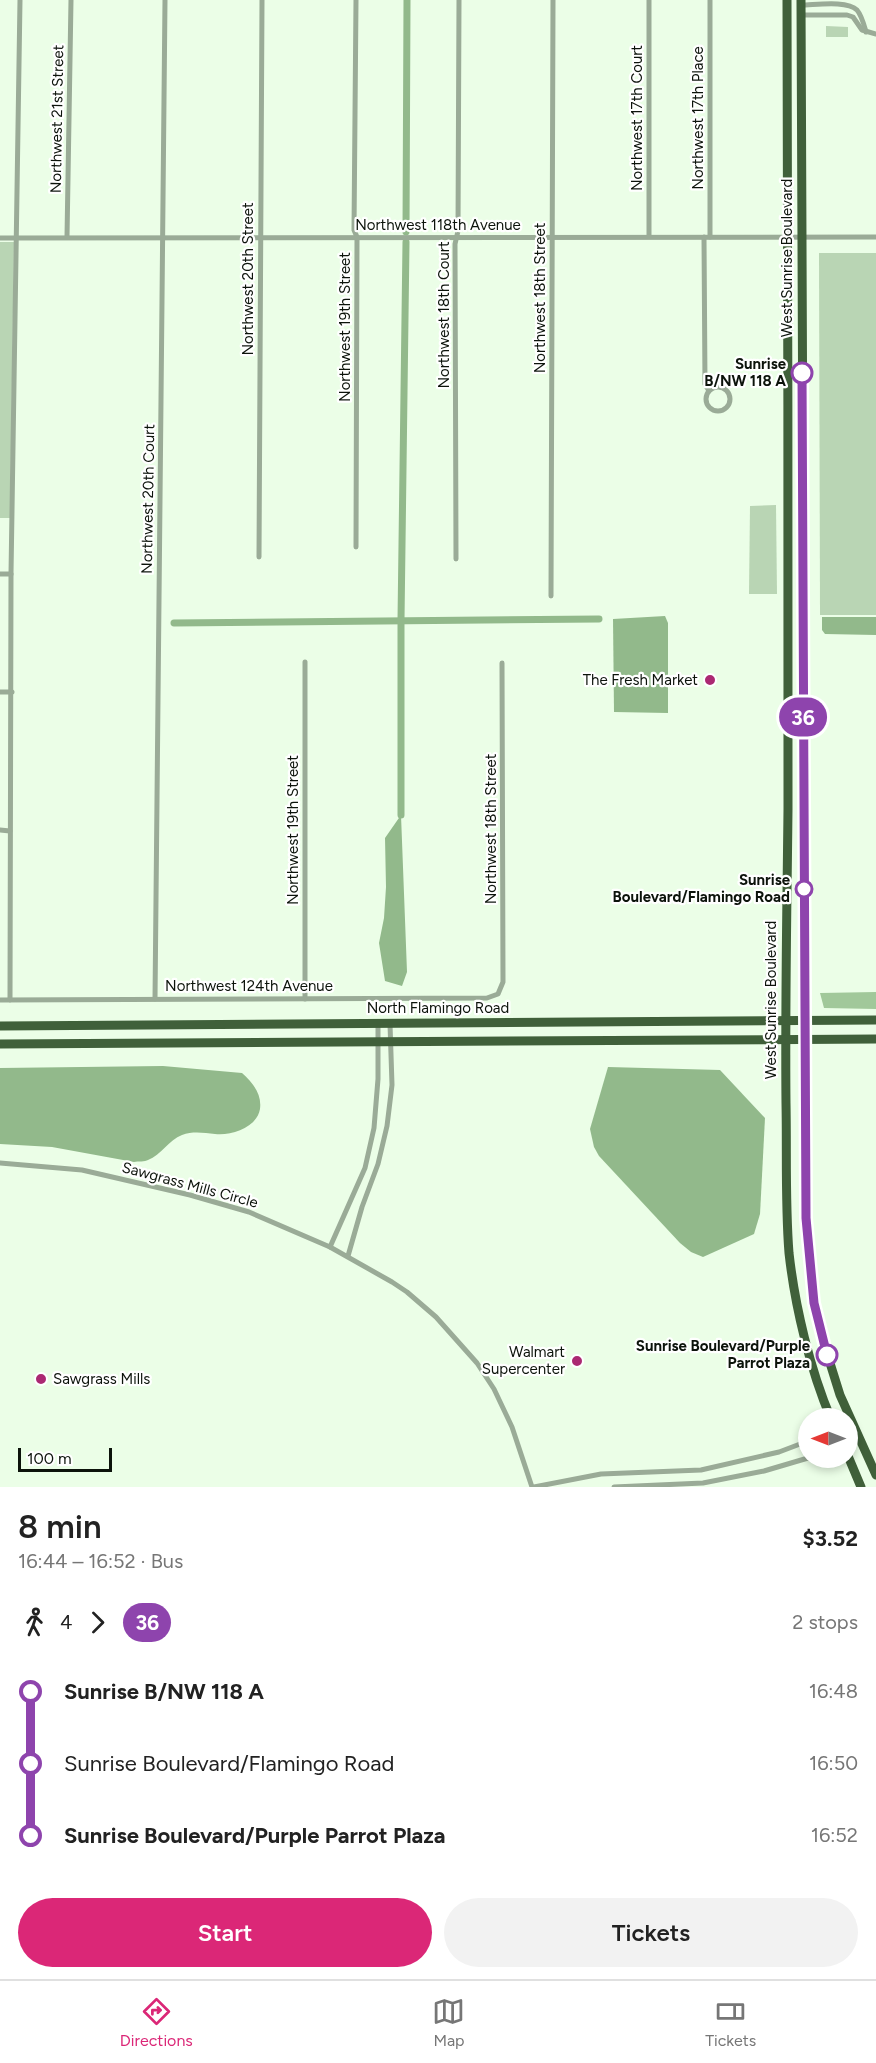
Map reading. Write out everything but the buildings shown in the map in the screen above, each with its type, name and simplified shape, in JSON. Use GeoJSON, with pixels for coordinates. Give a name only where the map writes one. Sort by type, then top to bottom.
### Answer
{"type":"FeatureCollection","features":[{"type":"Feature","properties":{"kind":"highway","name":"West Sunrise Boulevard"},"geometry":{"type":"LineString","coordinates":[[787,0],[786,1039],[789,1250],[808,1352],[827,1408]]}},
{"type":"Feature","properties":{"kind":"highway","name":"West Sunrise Boulevard"},"geometry":{"type":"LineString","coordinates":[[801,6],[806,1218],[814,1303],[825,1347],[840,1395],[876,1475]]}},
{"type":"Feature","properties":{"kind":"highway","name":"North Flamingo Road"},"geometry":{"type":"LineString","coordinates":[[0,1026],[876,1020]]}},
{"type":"Feature","properties":{"kind":"highway"},"geometry":{"type":"LineString","coordinates":[[0,1044],[876,1039]]}},
{"type":"Feature","properties":{"kind":"highway"},"geometry":{"type":"LineString","coordinates":[[853,1468],[861,1487]]}},
{"type":"Feature","properties":{"kind":"street"},"geometry":{"type":"LineString","coordinates":[[9,1000],[11,574],[20,0]]}},
{"type":"Feature","properties":{"kind":"street","name":"Northwest 21st Street"},"geometry":{"type":"LineString","coordinates":[[67,237],[71,0]]}},
{"type":"Feature","properties":{"kind":"street","name":"Northwest 20th Court"},"geometry":{"type":"LineString","coordinates":[[155,999],[165,0]]}},
{"type":"Feature","properties":{"kind":"street","name":"Northwest 20th Street"},"geometry":{"type":"LineString","coordinates":[[259,557],[262,0]]}},
{"type":"Feature","properties":{"kind":"street","name":"Northwest 19th Street"},"geometry":{"type":"LineString","coordinates":[[356,0],[354,230],[357,237],[356,547]]}},
{"type":"Feature","properties":{"kind":"street","name":"Northwest 18th Court"},"geometry":{"type":"LineString","coordinates":[[456,559],[455,244],[459,0]]}},
{"type":"Feature","properties":{"kind":"street","name":"Northwest 18th Street"},"geometry":{"type":"LineString","coordinates":[[551,596],[553,0]]}},
{"type":"Feature","properties":{"kind":"street","name":"Northwest 17th Court"},"geometry":{"type":"LineString","coordinates":[[649,0],[649,236]]}},
{"type":"Feature","properties":{"kind":"street","name":"Northwest 17th Place"},"geometry":{"type":"LineString","coordinates":[[709,391],[705,384],[710,0]]}},
{"type":"Feature","properties":{"kind":"street"},"geometry":{"type":"LineString","coordinates":[[833,4],[833,15]]}},
{"type":"Feature","properties":{"kind":"street"},"geometry":{"type":"LineString","coordinates":[[801,6],[846,4],[856,9],[866,32]]}},
{"type":"Feature","properties":{"kind":"street"},"geometry":{"type":"LineString","coordinates":[[801,6],[833,15],[853,17],[862,30],[876,34]]}},
{"type":"Feature","properties":{"kind":"street","name":"Northwest 118th Avenue"},"geometry":{"type":"LineString","coordinates":[[0,238],[876,237]]}},
{"type":"Feature","properties":{"kind":"street","name":"Northwest 17th Place"},"geometry":{"type":"LineString","coordinates":[[719,387],[726,390],[729,397],[727,407],[720,411],[711,409],[706,399],[709,391],[719,387]]}},
{"type":"Feature","properties":{"kind":"street"},"geometry":{"type":"LineString","coordinates":[[0,574],[11,574]]}},
{"type":"Feature","properties":{"kind":"street","name":"Northwest 19th Street"},"geometry":{"type":"LineString","coordinates":[[305,662],[305,999]]}},
{"type":"Feature","properties":{"kind":"street","name":"Northwest 18th Street"},"geometry":{"type":"LineString","coordinates":[[498,994],[503,982],[502,663]]}},
{"type":"Feature","properties":{"kind":"street"},"geometry":{"type":"LineString","coordinates":[[0,692],[12,692]]}},
{"type":"Feature","properties":{"kind":"street"},"geometry":{"type":"LineString","coordinates":[[0,831],[9,831]]}},
{"type":"Feature","properties":{"kind":"street","name":"Northwest 124th Avenue"},"geometry":{"type":"LineString","coordinates":[[0,1000],[487,998],[498,994]]}},
{"type":"Feature","properties":{"kind":"street"},"geometry":{"type":"LineString","coordinates":[[330,1247],[365,1168],[374,1128],[378,1079],[378,1024]]}},
{"type":"Feature","properties":{"kind":"street"},"geometry":{"type":"LineString","coordinates":[[348,1256],[362,1207],[378,1164],[387,1126],[392,1085],[390,1024]]}},
{"type":"Feature","properties":{"kind":"street","name":"Sawgrass Mills Circle"},"geometry":{"type":"LineString","coordinates":[[0,1163],[82,1170],[190,1195],[249,1212],[348,1256],[407,1292],[465,1346],[503,1407],[518,1441],[533,1487]]}},
{"type":"Feature","properties":{"kind":"street"},"geometry":{"type":"LineString","coordinates":[[533,1487],[601,1474],[701,1470],[779,1452],[798,1445]]}},
{"type":"Feature","properties":{"kind":"street"},"geometry":{"type":"LineString","coordinates":[[614,1487],[703,1483],[764,1471],[798,1461]]}},
{"type":"Feature","properties":{"kind":"shaded area"},"geometry":{"type":"Polygon","coordinates":[[[826,26],[848,27],[848,37],[826,37],[826,26]]]}},
{"type":"Feature","properties":{"kind":"shaded area"},"geometry":{"type":"Polygon","coordinates":[[[0,242],[14,242],[10,518],[0,518],[0,242]]]}},
{"type":"Feature","properties":{"kind":"shaded area"},"geometry":{"type":"Polygon","coordinates":[[[819,253],[876,253],[876,615],[820,615],[819,253]]]}},
{"type":"Feature","properties":{"kind":"shaded area"},"geometry":{"type":"Polygon","coordinates":[[[776,505],[777,594],[749,594],[750,506],[776,505]]]}},
{"type":"Feature","properties":{"kind":"shaded area"},"geometry":{"type":"Polygon","coordinates":[[[665,616],[668,623],[668,713],[614,712],[613,619],[665,616]]]}},
{"type":"Feature","properties":{"kind":"shaded area"},"geometry":{"type":"Polygon","coordinates":[[[822,617],[876,617],[876,635],[825,634],[822,630],[822,617]]]}},
{"type":"Feature","properties":{"kind":"shaded area"},"geometry":{"type":"Polygon","coordinates":[[[401,815],[407,972],[402,986],[385,981],[379,943],[384,918],[386,887],[385,838],[401,815]]]}},
{"type":"Feature","properties":{"kind":"shaded area"},"geometry":{"type":"Polygon","coordinates":[[[876,992],[876,1009],[824,1008],[820,993],[876,992]]]}},
{"type":"Feature","properties":{"kind":"shaded area"},"geometry":{"type":"Polygon","coordinates":[[[163,1066],[242,1073],[258,1094],[260,1109],[258,1115],[249,1125],[236,1132],[182,1135],[147,1161],[134,1162],[52,1147],[0,1144],[0,1068],[163,1066]]]}},
{"type":"Feature","properties":{"kind":"shaded area"},"geometry":{"type":"Polygon","coordinates":[[[608,1067],[720,1070],[765,1118],[760,1214],[754,1234],[703,1257],[691,1252],[599,1156],[594,1147],[590,1129],[608,1067]]]}},
{"type":"Feature","properties":{"kind":"waterway"},"geometry":{"type":"LineString","coordinates":[[406,232],[407,0]]}},
{"type":"Feature","properties":{"kind":"waterway"},"geometry":{"type":"LineString","coordinates":[[401,815],[406,242]]}},
{"type":"Feature","properties":{"kind":"waterway"},"geometry":{"type":"LineString","coordinates":[[174,623],[599,619]]}},
{"type":"Feature","properties":{"kind":"bus line","name":"36"},"geometry":{"type":"LineString","coordinates":[[802,373],[806,1218],[814,1303],[827,1355]]}},
{"type":"Feature","properties":{"kind":"place","name":"Sunrise B/NW 118 A"},"geometry":{"type":"Point","coordinates":[802,373]}},
{"type":"Feature","properties":{"kind":"place","name":"The Fresh Market"},"geometry":{"type":"Point","coordinates":[710,680]}},
{"type":"Feature","properties":{"kind":"place","name":"Sunrise Boulevard/Flamingo Road"},"geometry":{"type":"Point","coordinates":[804,889]}},
{"type":"Feature","properties":{"kind":"place","name":"Sunrise Boulevard/Purple Parrot Plaza"},"geometry":{"type":"Point","coordinates":[827,1355]}},
{"type":"Feature","properties":{"kind":"place","name":"Walmart Supercenter"},"geometry":{"type":"Point","coordinates":[577,1361]}},
{"type":"Feature","properties":{"kind":"place","name":"Sawgrass Mills"},"geometry":{"type":"Point","coordinates":[41,1379]}}]}
